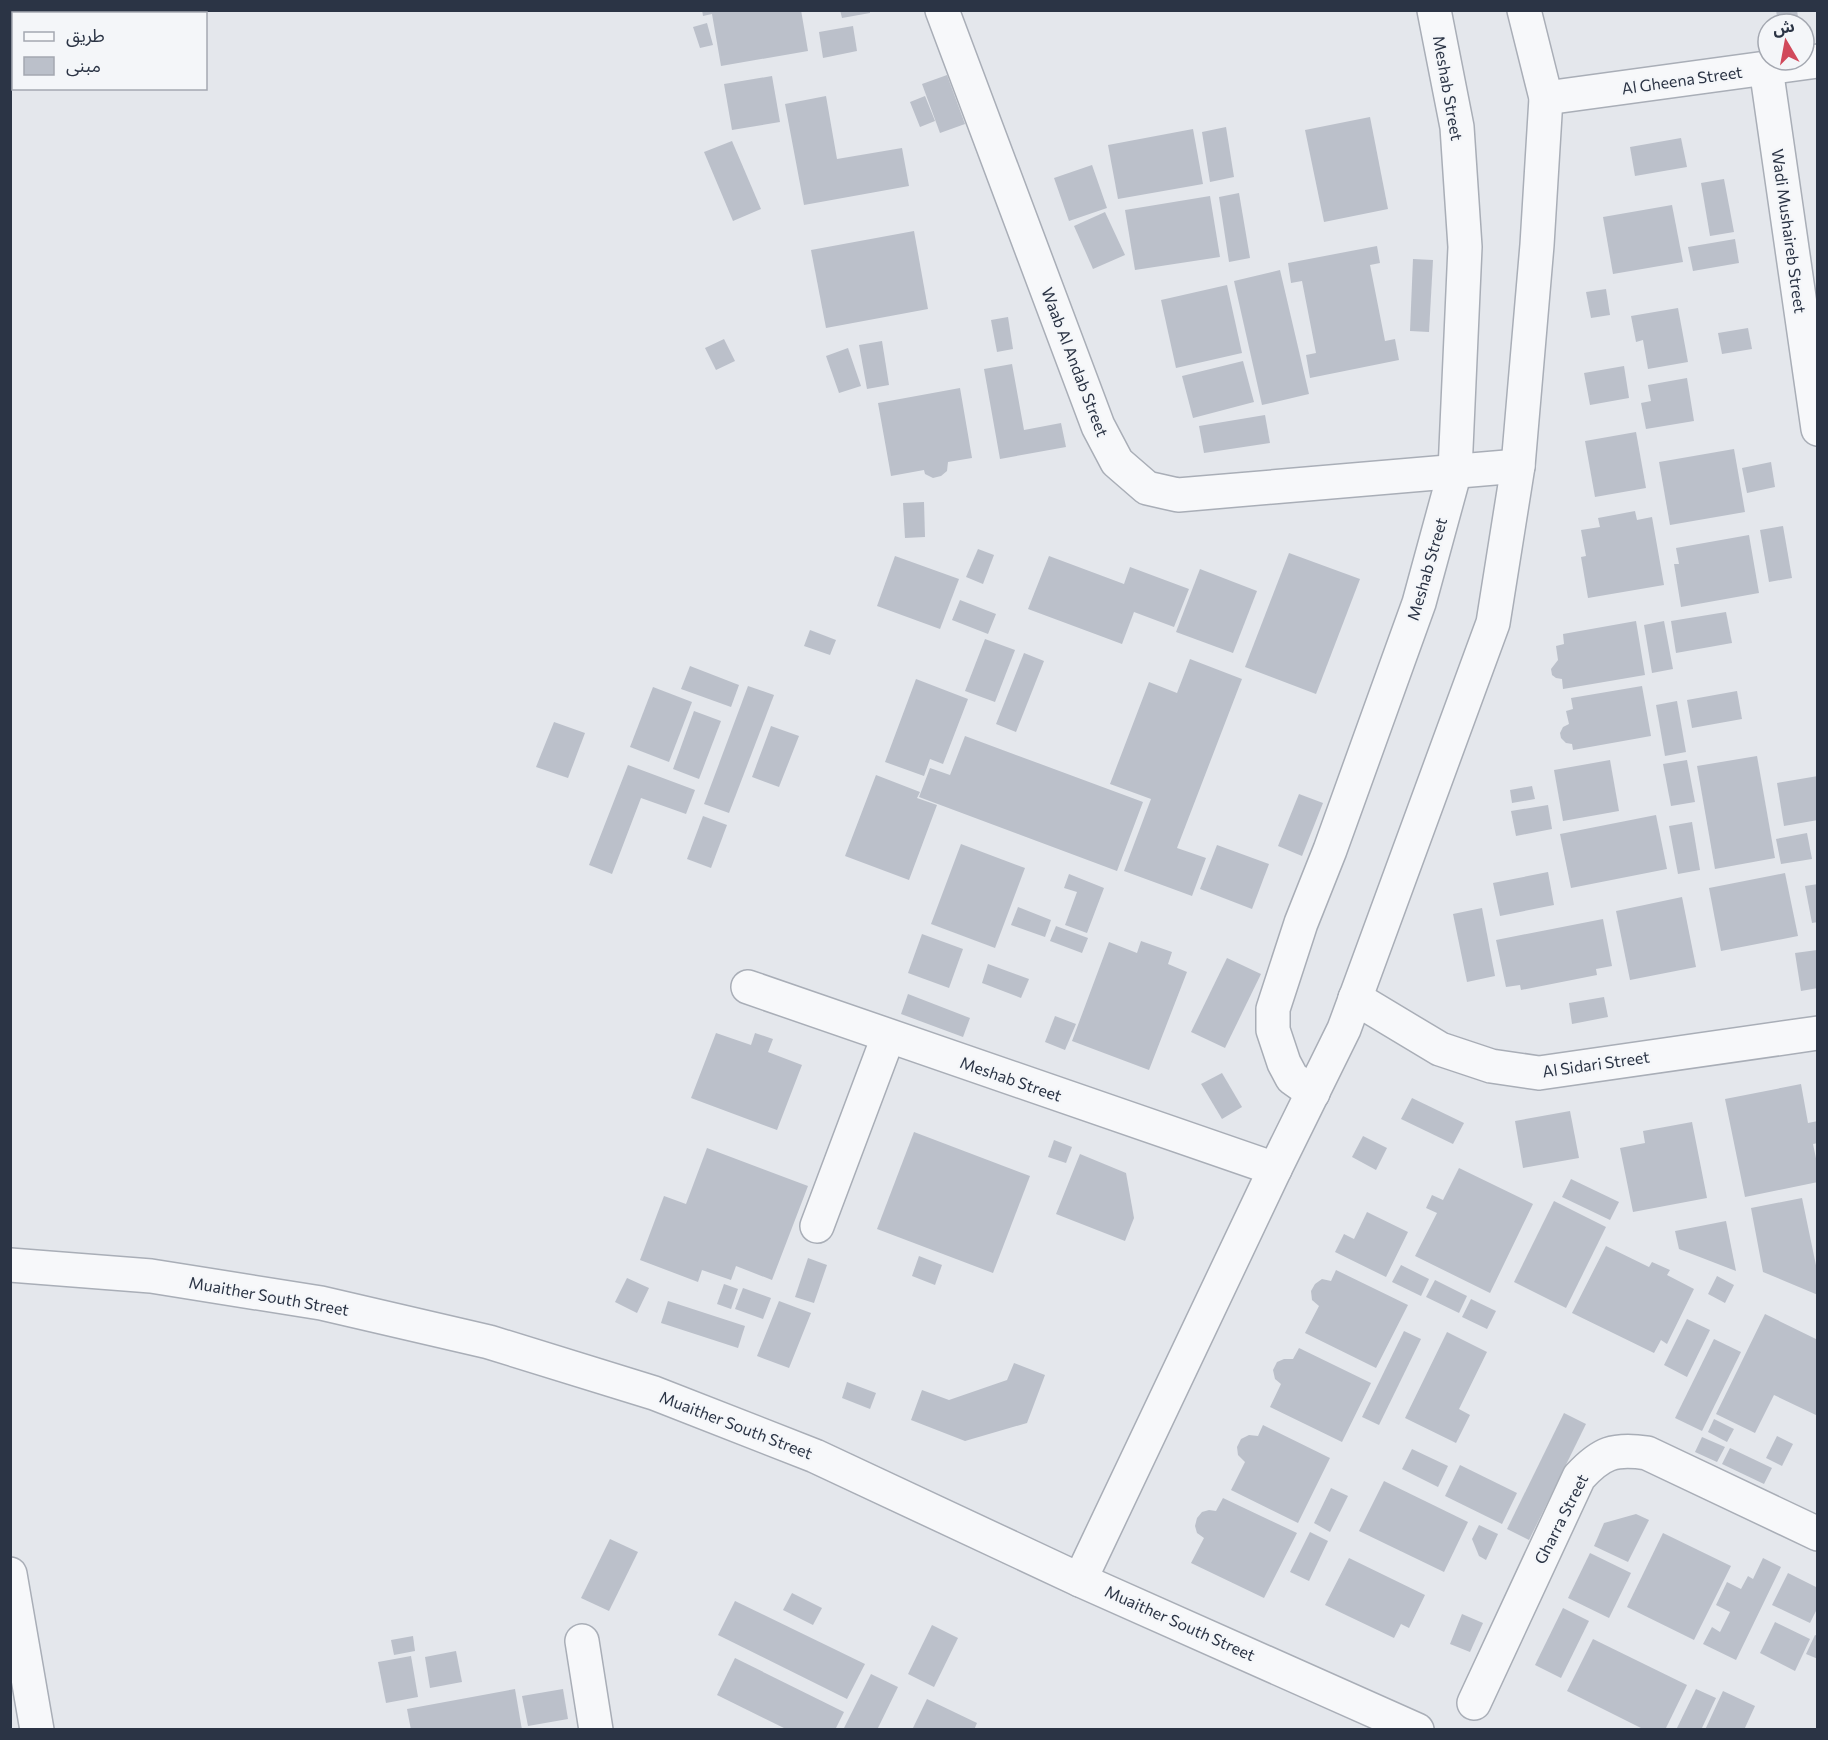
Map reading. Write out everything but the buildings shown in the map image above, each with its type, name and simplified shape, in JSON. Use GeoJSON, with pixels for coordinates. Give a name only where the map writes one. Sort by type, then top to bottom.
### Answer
{"type":"FeatureCollection","features":[{"type":"Feature","properties":{"kind":"street","name":"Waab Al Andab Street"},"geometry":{"type":"LineString","coordinates":[[942,10],[1098,426],[1117,462],[1147,488],[1179,495],[1518,466]]}},
{"type":"Feature","properties":{"kind":"street","name":"Meshab Street"},"geometry":{"type":"LineString","coordinates":[[1313,1093],[1292,1078],[1284,1063],[1273,1030],[1273,1008],[1301,923],[1419,603],[1455,471],[1465,247],[1457,127],[1434,10]]}},
{"type":"Feature","properties":{"kind":"street"},"geometry":{"type":"LineString","coordinates":[[1080,1580],[1344,1029],[1492,623],[1518,466],[1537,245],[1546,98],[1524,10]]}},
{"type":"Feature","properties":{"kind":"street","name":"Al Gheena Street"},"geometry":{"type":"LineString","coordinates":[[1546,98],[1756,69]]}},
{"type":"Feature","properties":{"kind":"street","name":"Wadi Mushaireb Street"},"geometry":{"type":"LineString","coordinates":[[1767,72],[1818,429]]}},
{"type":"Feature","properties":{"kind":"street","name":"Meshab Street"},"geometry":{"type":"LineString","coordinates":[[748,987],[1275,1169]]}},
{"type":"Feature","properties":{"kind":"street","name":"Al Sidari Street"},"geometry":{"type":"LineString","coordinates":[[1355,998],[1440,1049],[1491,1066],[1539,1073],[1818,1033]]}},
{"type":"Feature","properties":{"kind":"street"},"geometry":{"type":"LineString","coordinates":[[817,1226],[888,1036]]}},
{"type":"Feature","properties":{"kind":"street","name":"Muaither South Street"},"geometry":{"type":"LineString","coordinates":[[10,1264],[151,1276],[321,1303],[489,1342],[654,1393],[815,1456],[1080,1580],[1404,1726]]}},
{"type":"Feature","properties":{"kind":"street","name":"Gharra Street"},"geometry":{"type":"LineString","coordinates":[[1474,1702],[1579,1477],[1591,1463],[1607,1453],[1628,1450],[1647,1454],[1818,1534]]}},
{"type":"Feature","properties":{"kind":"street"},"geometry":{"type":"LineString","coordinates":[[10,1574],[37,1730]]}},
{"type":"Feature","properties":{"kind":"street"},"geometry":{"type":"LineString","coordinates":[[582,1641],[596,1730]]}}]}
